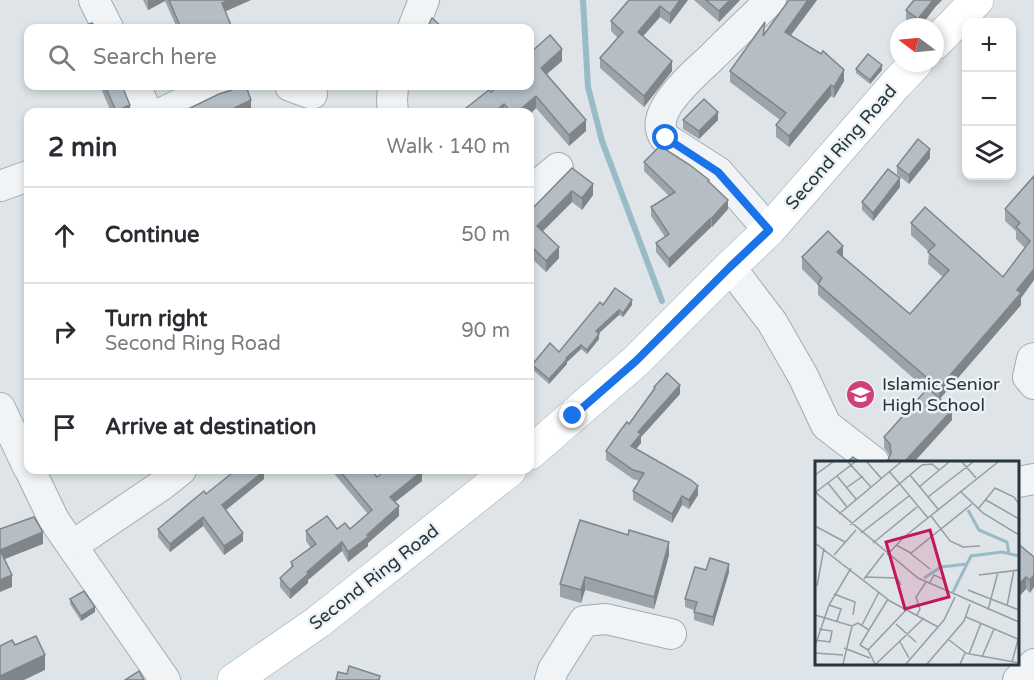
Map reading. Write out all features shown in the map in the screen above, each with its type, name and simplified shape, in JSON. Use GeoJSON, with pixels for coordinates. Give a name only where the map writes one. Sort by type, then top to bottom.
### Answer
{"type":"FeatureCollection","features":[{"type":"Feature","properties":{"kind":"main road"},"geometry":{"type":"LineString","coordinates":[[944,34],[977,0]]}},
{"type":"Feature","properties":{"kind":"main road","name":"Second Ring Road"},"geometry":{"type":"LineString","coordinates":[[534,450],[636,361],[769,230],[907,72]]}},
{"type":"Feature","properties":{"kind":"main road","name":"Second Ring Road"},"geometry":{"type":"LineString","coordinates":[[234,680],[318,622],[505,474]]}},
{"type":"Feature","properties":{"kind":"street"},"geometry":{"type":"LineString","coordinates":[[94,0],[106,24]]}},
{"type":"Feature","properties":{"kind":"street"},"geometry":{"type":"LineString","coordinates":[[415,24],[424,0]]}},
{"type":"Feature","properties":{"kind":"street"},"geometry":{"type":"LineString","coordinates":[[769,230],[718,172],[660,132],[663,113],[685,82],[771,0]]}},
{"type":"Feature","properties":{"kind":"street"},"geometry":{"type":"LineString","coordinates":[[137,90],[145,108]]}},
{"type":"Feature","properties":{"kind":"street"},"geometry":{"type":"LineString","coordinates":[[172,108],[208,90]]}},
{"type":"Feature","properties":{"kind":"street"},"geometry":{"type":"LineString","coordinates":[[393,90],[393,108]]}},
{"type":"Feature","properties":{"kind":"street"},"geometry":{"type":"LineString","coordinates":[[534,188],[558,168]]}},
{"type":"Feature","properties":{"kind":"street"},"geometry":{"type":"LineString","coordinates":[[0,186],[24,177]]}},
{"type":"Feature","properties":{"kind":"street"},"geometry":{"type":"LineString","coordinates":[[730,267],[772,322],[803,376],[826,425],[873,461]]}},
{"type":"Feature","properties":{"kind":"street"},"geometry":{"type":"LineString","coordinates":[[1034,358],[1028,377],[1034,384]]}},
{"type":"Feature","properties":{"kind":"street"},"geometry":{"type":"LineString","coordinates":[[0,408],[24,458]]}},
{"type":"Feature","properties":{"kind":"street"},"geometry":{"type":"LineString","coordinates":[[32,474],[54,520],[165,680]]}},
{"type":"Feature","properties":{"kind":"street"},"geometry":{"type":"LineString","coordinates":[[72,546],[176,474]]}},
{"type":"Feature","properties":{"kind":"street"},"geometry":{"type":"LineString","coordinates":[[1019,482],[1034,479]]}},
{"type":"Feature","properties":{"kind":"street"},"geometry":{"type":"LineString","coordinates":[[550,680],[553,670],[584,621],[606,619],[671,634]]}},
{"type":"Feature","properties":{"kind":"street"},"geometry":{"type":"LineString","coordinates":[[1018,680],[1034,664]]}},
{"type":"Feature","properties":{"kind":"building"},"geometry":{"type":"Polygon","coordinates":[[[169,0],[230,0],[222,3],[230,24],[179,24],[169,0]]]}},
{"type":"Feature","properties":{"kind":"building"},"geometry":{"type":"Polygon","coordinates":[[[629,0],[680,0],[670,14],[660,6],[638,32],[672,61],[644,96],[600,58],[623,32],[611,21],[629,0]]]}},
{"type":"Feature","properties":{"kind":"building"},"geometry":{"type":"Polygon","coordinates":[[[706,0],[730,0],[719,11],[706,0]]]}},
{"type":"Feature","properties":{"kind":"building"},"geometry":{"type":"Polygon","coordinates":[[[789,0],[808,0],[785,32],[821,54],[823,51],[844,70],[834,87],[831,85],[789,136],[776,125],[786,113],[730,71],[765,22],[763,36],[789,0]]]}},
{"type":"Feature","properties":{"kind":"building"},"geometry":{"type":"Polygon","coordinates":[[[914,0],[933,0],[919,18],[906,10],[914,0]]]}},
{"type":"Feature","properties":{"kind":"building"},"geometry":{"type":"Polygon","coordinates":[[[432,18],[439,24],[429,24],[432,18]]]}},
{"type":"Feature","properties":{"kind":"building"},"geometry":{"type":"Polygon","coordinates":[[[550,35],[562,49],[541,68],[586,120],[569,135],[536,96],[522,108],[508,108],[504,104],[499,108],[466,108],[489,90],[491,92],[494,90],[534,90],[534,49],[550,35]]]}},
{"type":"Feature","properties":{"kind":"building"},"geometry":{"type":"Polygon","coordinates":[[[868,54],[882,65],[870,80],[856,69],[868,54]]]}},
{"type":"Feature","properties":{"kind":"building"},"geometry":{"type":"Polygon","coordinates":[[[107,90],[124,90],[130,105],[115,108],[107,90]]]}},
{"type":"Feature","properties":{"kind":"building"},"geometry":{"type":"Polygon","coordinates":[[[232,90],[247,90],[251,100],[234,108],[190,108],[232,90]]]}},
{"type":"Feature","properties":{"kind":"building"},"geometry":{"type":"Polygon","coordinates":[[[704,99],[718,112],[699,131],[683,120],[704,99]]]}},
{"type":"Feature","properties":{"kind":"building"},"geometry":{"type":"Polygon","coordinates":[[[918,139],[930,149],[909,175],[897,166],[918,139]]]}},
{"type":"Feature","properties":{"kind":"building"},"geometry":{"type":"Polygon","coordinates":[[[660,146],[709,180],[728,200],[669,259],[656,243],[669,234],[651,207],[675,192],[644,162],[660,146]]]}},
{"type":"Feature","properties":{"kind":"building"},"geometry":{"type":"Polygon","coordinates":[[[572,168],[593,184],[582,198],[572,191],[537,226],[559,247],[546,261],[534,249],[534,207],[572,168]]]}},
{"type":"Feature","properties":{"kind":"building"},"geometry":{"type":"Polygon","coordinates":[[[888,169],[900,178],[873,213],[862,202],[888,169]]]}},
{"type":"Feature","properties":{"kind":"building"},"geometry":{"type":"Polygon","coordinates":[[[1034,176],[1034,269],[1017,290],[1021,293],[939,388],[818,284],[822,278],[802,257],[828,231],[843,246],[837,252],[910,314],[949,270],[928,252],[935,245],[911,223],[925,207],[1003,277],[1030,241],[1016,227],[1020,223],[1005,209],[1034,176]]]}},
{"type":"Feature","properties":{"kind":"building"},"geometry":{"type":"Polygon","coordinates":[[[615,288],[632,300],[623,313],[619,310],[596,331],[599,334],[587,350],[581,345],[566,358],[549,379],[534,367],[534,363],[550,343],[559,352],[600,302],[603,305],[615,288]]]}},
{"type":"Feature","properties":{"kind":"building"},"geometry":{"type":"Polygon","coordinates":[[[667,373],[680,385],[638,432],[641,434],[631,446],[698,486],[689,500],[682,496],[672,514],[633,491],[644,473],[633,470],[606,451],[667,373]]]}},
{"type":"Feature","properties":{"kind":"building"},"geometry":{"type":"Polygon","coordinates":[[[928,388],[952,410],[905,461],[887,461],[891,453],[890,444],[884,437],[928,388]]]}},
{"type":"Feature","properties":{"kind":"building"},"geometry":{"type":"Polygon","coordinates":[[[231,474],[260,474],[222,505],[243,533],[224,546],[203,517],[170,544],[158,529],[204,491],[206,494],[231,474]]]}},
{"type":"Feature","properties":{"kind":"building"},"geometry":{"type":"Polygon","coordinates":[[[342,474],[374,474],[377,477],[381,474],[418,474],[390,497],[399,506],[367,535],[368,537],[348,552],[342,542],[290,590],[280,578],[293,566],[291,562],[316,544],[306,531],[327,516],[337,529],[345,523],[350,529],[372,510],[342,474]]]}},
{"type":"Feature","properties":{"kind":"building"},"geometry":{"type":"Polygon","coordinates":[[[34,517],[43,532],[0,550],[0,529],[34,517]]]}},
{"type":"Feature","properties":{"kind":"building"},"geometry":{"type":"Polygon","coordinates":[[[580,520],[628,535],[629,530],[669,542],[654,597],[585,577],[581,590],[560,584],[580,520]]]}},
{"type":"Feature","properties":{"kind":"building"},"geometry":{"type":"Polygon","coordinates":[[[1019,545],[1034,557],[1034,575],[1030,580],[1026,577],[1019,584],[1019,545]]]}},
{"type":"Feature","properties":{"kind":"building"},"geometry":{"type":"Polygon","coordinates":[[[0,550],[12,575],[0,580],[0,550]]]}},
{"type":"Feature","properties":{"kind":"building"},"geometry":{"type":"Polygon","coordinates":[[[710,558],[729,564],[713,617],[694,612],[697,602],[685,599],[695,567],[706,570],[710,558]]]}},
{"type":"Feature","properties":{"kind":"building"},"geometry":{"type":"Polygon","coordinates":[[[84,591],[95,607],[81,616],[70,599],[84,591]]]}},
{"type":"Feature","properties":{"kind":"building"},"geometry":{"type":"Polygon","coordinates":[[[36,636],[45,655],[0,676],[0,646],[12,640],[15,645],[36,636]]]}},
{"type":"Feature","properties":{"kind":"building"},"geometry":{"type":"Polygon","coordinates":[[[349,666],[380,676],[379,680],[336,680],[338,672],[347,674],[349,666]]]}},
{"type":"Feature","properties":{"kind":"building"},"geometry":{"type":"Polygon","coordinates":[[[139,671],[144,680],[125,680],[139,671]]]}},
{"type":"Feature","properties":{"kind":"waterway"},"geometry":{"type":"LineString","coordinates":[[583,0],[588,87],[602,141],[662,301]]}},
{"type":"Feature","properties":{"kind":"place","name":"Islamic Senior High School"},"geometry":{"type":"Point","coordinates":[861,394]}},
{"type":"Feature","properties":{"kind":"route"},"geometry":{"type":"LineString","coordinates":[[573,416],[636,361],[769,230],[718,172],[666,138]]}}]}
